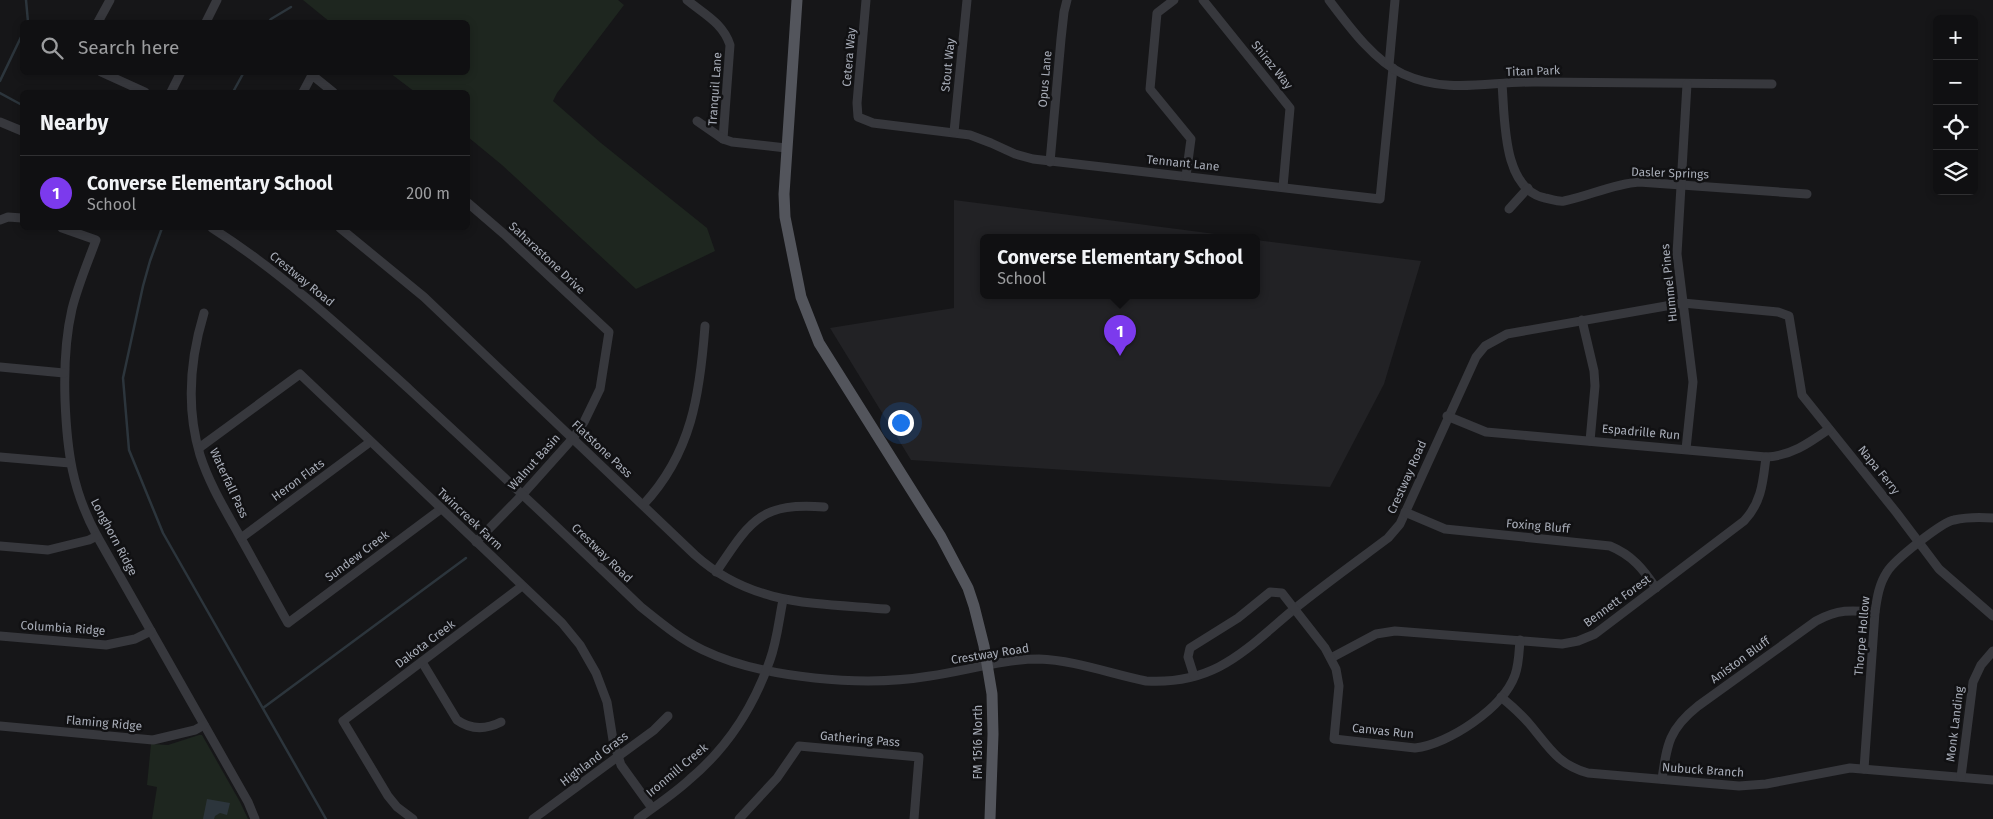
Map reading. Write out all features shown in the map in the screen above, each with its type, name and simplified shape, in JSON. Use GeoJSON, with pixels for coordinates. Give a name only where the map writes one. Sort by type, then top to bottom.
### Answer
{"type":"FeatureCollection","features":[{"type":"Feature","properties":{"kind":"main road","name":"FM 1516 North"},"geometry":{"type":"LineString","coordinates":[[797,0],[784,194],[785,217],[801,297],[819,343],[956,563],[968,588],[988,666],[993,715],[990,819]]}},
{"type":"Feature","properties":{"kind":"street"},"geometry":{"type":"LineString","coordinates":[[99,20],[110,0]]}},
{"type":"Feature","properties":{"kind":"street"},"geometry":{"type":"LineString","coordinates":[[207,20],[218,0]]}},
{"type":"Feature","properties":{"kind":"street","name":"Tranquil Lane"},"geometry":{"type":"LineString","coordinates":[[687,0],[699,4],[718,23],[727,34],[730,45],[723,139]]}},
{"type":"Feature","properties":{"kind":"street","name":"Cetera Way"},"geometry":{"type":"LineString","coordinates":[[858,117],[866,0]]}},
{"type":"Feature","properties":{"kind":"street","name":"Stout Way"},"geometry":{"type":"LineString","coordinates":[[954,132],[967,0]]}},
{"type":"Feature","properties":{"kind":"street","name":"Opus Lane"},"geometry":{"type":"LineString","coordinates":[[1050,162],[1061,39],[1067,0]]}},
{"type":"Feature","properties":{"kind":"street"},"geometry":{"type":"LineString","coordinates":[[1174,0],[1157,13],[1150,89],[1191,139],[1186,176]]}},
{"type":"Feature","properties":{"kind":"street","name":"Shiraz Way"},"geometry":{"type":"LineString","coordinates":[[1203,0],[1290,108],[1283,188]]}},
{"type":"Feature","properties":{"kind":"street","name":"Titan Park"},"geometry":{"type":"LineString","coordinates":[[1329,0],[1356,35],[1391,66],[1402,74],[1443,86],[1466,87],[1535,82],[1772,84]]}},
{"type":"Feature","properties":{"kind":"street"},"geometry":{"type":"LineString","coordinates":[[1391,66],[1395,0]]}},
{"type":"Feature","properties":{"kind":"street","name":"Tennant Lane"},"geometry":{"type":"LineString","coordinates":[[858,117],[873,123],[954,132],[981,139],[1015,154],[1050,162],[1380,199],[1391,66]]}},
{"type":"Feature","properties":{"kind":"street"},"geometry":{"type":"LineString","coordinates":[[108,75],[141,90]]}},
{"type":"Feature","properties":{"kind":"street"},"geometry":{"type":"LineString","coordinates":[[172,90],[180,75]]}},
{"type":"Feature","properties":{"kind":"street"},"geometry":{"type":"LineString","coordinates":[[304,90],[312,75],[331,90]]}},
{"type":"Feature","properties":{"kind":"street","name":"Dasler Springs"},"geometry":{"type":"LineString","coordinates":[[1502,84],[1508,146],[1513,169],[1528,188],[1540,197],[1562,202],[1630,183],[1680,184],[1807,194]]}},
{"type":"Feature","properties":{"kind":"street","name":"Hummel Pines"},"geometry":{"type":"LineString","coordinates":[[1686,449],[1693,382],[1677,254],[1687,84]]}},
{"type":"Feature","properties":{"kind":"street"},"geometry":{"type":"LineString","coordinates":[[697,121],[723,139],[744,144],[786,148]]}},
{"type":"Feature","properties":{"kind":"street"},"geometry":{"type":"LineString","coordinates":[[0,122],[20,130]]}},
{"type":"Feature","properties":{"kind":"street"},"geometry":{"type":"LineString","coordinates":[[1509,209],[1528,188]]}},
{"type":"Feature","properties":{"kind":"street","name":"Saharastone Drive"},"geometry":{"type":"LineString","coordinates":[[470,205],[609,332]]}},
{"type":"Feature","properties":{"kind":"street"},"geometry":{"type":"LineString","coordinates":[[0,220],[8,217],[20,218]]}},
{"type":"Feature","properties":{"kind":"street","name":"Longhorn Ridge"},"geometry":{"type":"LineString","coordinates":[[68,230],[96,240],[72,307],[67,334],[64,372],[70,463],[81,502],[97,536],[248,802],[255,819]]}},
{"type":"Feature","properties":{"kind":"street","name":"Crestway Road"},"geometry":{"type":"LineString","coordinates":[[215,230],[275,272],[311,302],[523,494],[641,607],[666,627],[704,650],[729,661],[765,671],[808,677],[879,680],[928,677],[988,666],[1038,660],[1061,662],[1146,681],[1160,682],[1194,676],[1223,666],[1243,653],[1294,610],[1388,538],[1400,524],[1447,416],[1476,357],[1485,346],[1507,334],[1683,303],[1778,312],[1789,316]]}},
{"type":"Feature","properties":{"kind":"street","name":"Flatstone Pass"},"geometry":{"type":"LineString","coordinates":[[342,230],[424,297],[695,555],[716,572],[756,592],[782,600],[886,609]]}},
{"type":"Feature","properties":{"kind":"street","name":"Waterfall Pass"},"geometry":{"type":"LineString","coordinates":[[204,313],[193,358],[191,390],[199,448],[219,498],[288,624]]}},
{"type":"Feature","properties":{"kind":"street","name":"Napa Ferry"},"geometry":{"type":"LineString","coordinates":[[1789,316],[1802,395],[1896,512],[1938,569],[1993,616]]}},
{"type":"Feature","properties":{"kind":"street"},"geometry":{"type":"LineString","coordinates":[[1582,320],[1596,386],[1590,440]]}},
{"type":"Feature","properties":{"kind":"street"},"geometry":{"type":"LineString","coordinates":[[643,505],[668,471],[681,447],[689,426],[701,376],[705,326]]}},
{"type":"Feature","properties":{"kind":"street","name":"Walnut Basin"},"geometry":{"type":"LineString","coordinates":[[476,542],[523,494],[572,439],[584,422],[597,396],[609,332]]}},
{"type":"Feature","properties":{"kind":"street"},"geometry":{"type":"LineString","coordinates":[[0,367],[64,372]]}},
{"type":"Feature","properties":{"kind":"street","name":"Twincreek Farm"},"geometry":{"type":"LineString","coordinates":[[199,448],[300,374],[562,623],[591,661],[607,702],[613,740],[618,757],[626,774],[652,808]]}},
{"type":"Feature","properties":{"kind":"street","name":"Espadrille Run"},"geometry":{"type":"LineString","coordinates":[[1447,416],[1486,432],[1766,457],[1787,454],[1804,446],[1829,429]]}},
{"type":"Feature","properties":{"kind":"street","name":"Heron Flats"},"geometry":{"type":"LineString","coordinates":[[241,538],[370,442]]}},
{"type":"Feature","properties":{"kind":"street"},"geometry":{"type":"LineString","coordinates":[[0,457],[70,463]]}},
{"type":"Feature","properties":{"kind":"street","name":"Bennett Forest"},"geometry":{"type":"LineString","coordinates":[[1332,658],[1376,634],[1395,631],[1562,644],[1586,638],[1739,526],[1755,508],[1762,490],[1766,457]]}},
{"type":"Feature","properties":{"kind":"street"},"geometry":{"type":"LineString","coordinates":[[716,572],[743,533],[759,518],[786,507],[801,505],[824,507]]}},
{"type":"Feature","properties":{"kind":"street","name":"Sundew Creek"},"geometry":{"type":"LineString","coordinates":[[288,624],[441,510]]}},
{"type":"Feature","properties":{"kind":"street","name":"Foxing Bluff"},"geometry":{"type":"LineString","coordinates":[[1405,512],[1445,529],[1610,546],[1637,562],[1656,588]]}},
{"type":"Feature","properties":{"kind":"street","name":"Thorpe Hollow"},"geometry":{"type":"LineString","coordinates":[[1864,769],[1877,595],[1888,570],[1919,543],[1952,520],[1974,517],[1993,518]]}},
{"type":"Feature","properties":{"kind":"street"},"geometry":{"type":"LineString","coordinates":[[0,546],[48,550],[89,540],[97,536]]}},
{"type":"Feature","properties":{"kind":"street","name":"Dakota Creek"},"geometry":{"type":"LineString","coordinates":[[413,819],[388,796],[343,721],[522,586]]}},
{"type":"Feature","properties":{"kind":"street"},"geometry":{"type":"LineString","coordinates":[[1194,676],[1188,657],[1190,648],[1238,618],[1270,592],[1282,593],[1288,598],[1294,610],[1332,658]]}},
{"type":"Feature","properties":{"kind":"street","name":"Ironmill Creek"},"geometry":{"type":"LineString","coordinates":[[638,819],[691,779],[722,749],[752,702],[765,671],[773,648],[782,600]]}},
{"type":"Feature","properties":{"kind":"street","name":"Aniston Bluff"},"geometry":{"type":"LineString","coordinates":[[1662,779],[1670,739],[1680,722],[1693,710],[1816,620],[1833,612],[1843,610],[1875,612]]}},
{"type":"Feature","properties":{"kind":"street","name":"Columbia Ridge"},"geometry":{"type":"LineString","coordinates":[[0,636],[106,645],[135,639],[151,631]]}},
{"type":"Feature","properties":{"kind":"street","name":"Canvas Run"},"geometry":{"type":"LineString","coordinates":[[1332,658],[1339,686],[1334,739],[1415,748],[1444,741],[1489,709],[1501,697],[1515,674],[1520,640]]}},
{"type":"Feature","properties":{"kind":"street","name":"Monk Landing"},"geometry":{"type":"LineString","coordinates":[[1961,777],[1973,682],[1981,665],[1993,651]]}},
{"type":"Feature","properties":{"kind":"street"},"geometry":{"type":"LineString","coordinates":[[422,662],[456,720],[477,729],[492,727],[501,722]]}},
{"type":"Feature","properties":{"kind":"street","name":"Nubuck Branch"},"geometry":{"type":"LineString","coordinates":[[1501,697],[1526,719],[1556,757],[1569,766],[1596,775],[1751,786],[1839,770],[1864,769],[1993,780]]}},
{"type":"Feature","properties":{"kind":"street","name":"Highland Grass"},"geometry":{"type":"LineString","coordinates":[[533,819],[654,730],[668,716]]}},
{"type":"Feature","properties":{"kind":"street","name":"Flaming Ridge"},"geometry":{"type":"LineString","coordinates":[[0,726],[153,740],[195,730],[204,725]]}},
{"type":"Feature","properties":{"kind":"street","name":"Gathering Pass"},"geometry":{"type":"LineString","coordinates":[[739,819],[777,778],[799,746],[919,757],[914,819]]}},
{"type":"Feature","properties":{"kind":"shaded area"},"geometry":{"type":"Polygon","coordinates":[[[303,0],[618,0],[624,5],[557,93],[553,101],[601,143],[707,228],[715,251],[636,289],[502,165],[470,139],[470,90],[412,90],[393,75],[470,75],[470,20],[328,20],[303,0]]]}},
{"type":"Feature","properties":{"kind":"shaded area"},"geometry":{"type":"Polygon","coordinates":[[[954,200],[1215,234],[980,234],[980,299],[1260,299],[1260,241],[1421,261],[1384,384],[1330,487],[911,460],[830,328],[954,308],[954,200]]]}},
{"type":"Feature","properties":{"kind":"shaded area"},"geometry":{"type":"Polygon","coordinates":[[[202,735],[248,819],[152,819],[157,787],[147,785],[151,744],[168,745],[202,735]]]}},
{"type":"Feature","properties":{"kind":"shaded area"},"geometry":{"type":"Polygon","coordinates":[[[207,799],[230,803],[227,815],[220,813],[214,819],[203,819],[207,799]]]}},
{"type":"Feature","properties":{"kind":"waterway"},"geometry":{"type":"LineString","coordinates":[[26,0],[28,20]]}},
{"type":"Feature","properties":{"kind":"waterway"},"geometry":{"type":"LineString","coordinates":[[270,20],[291,7]]}},
{"type":"Feature","properties":{"kind":"waterway"},"geometry":{"type":"LineString","coordinates":[[0,81],[20,39]]}},
{"type":"Feature","properties":{"kind":"waterway"},"geometry":{"type":"LineString","coordinates":[[234,90],[242,75]]}},
{"type":"Feature","properties":{"kind":"waterway"},"geometry":{"type":"LineString","coordinates":[[0,93],[20,104]]}},
{"type":"Feature","properties":{"kind":"waterway"},"geometry":{"type":"LineString","coordinates":[[161,230],[143,286],[123,378],[129,450],[163,533],[326,819]]}},
{"type":"Feature","properties":{"kind":"waterway"},"geometry":{"type":"LineString","coordinates":[[263,708],[466,558]]}},
{"type":"Feature","properties":{"kind":"place","name":"Converse Elementary School"},"geometry":{"type":"Point","coordinates":[1120,356]}}]}
